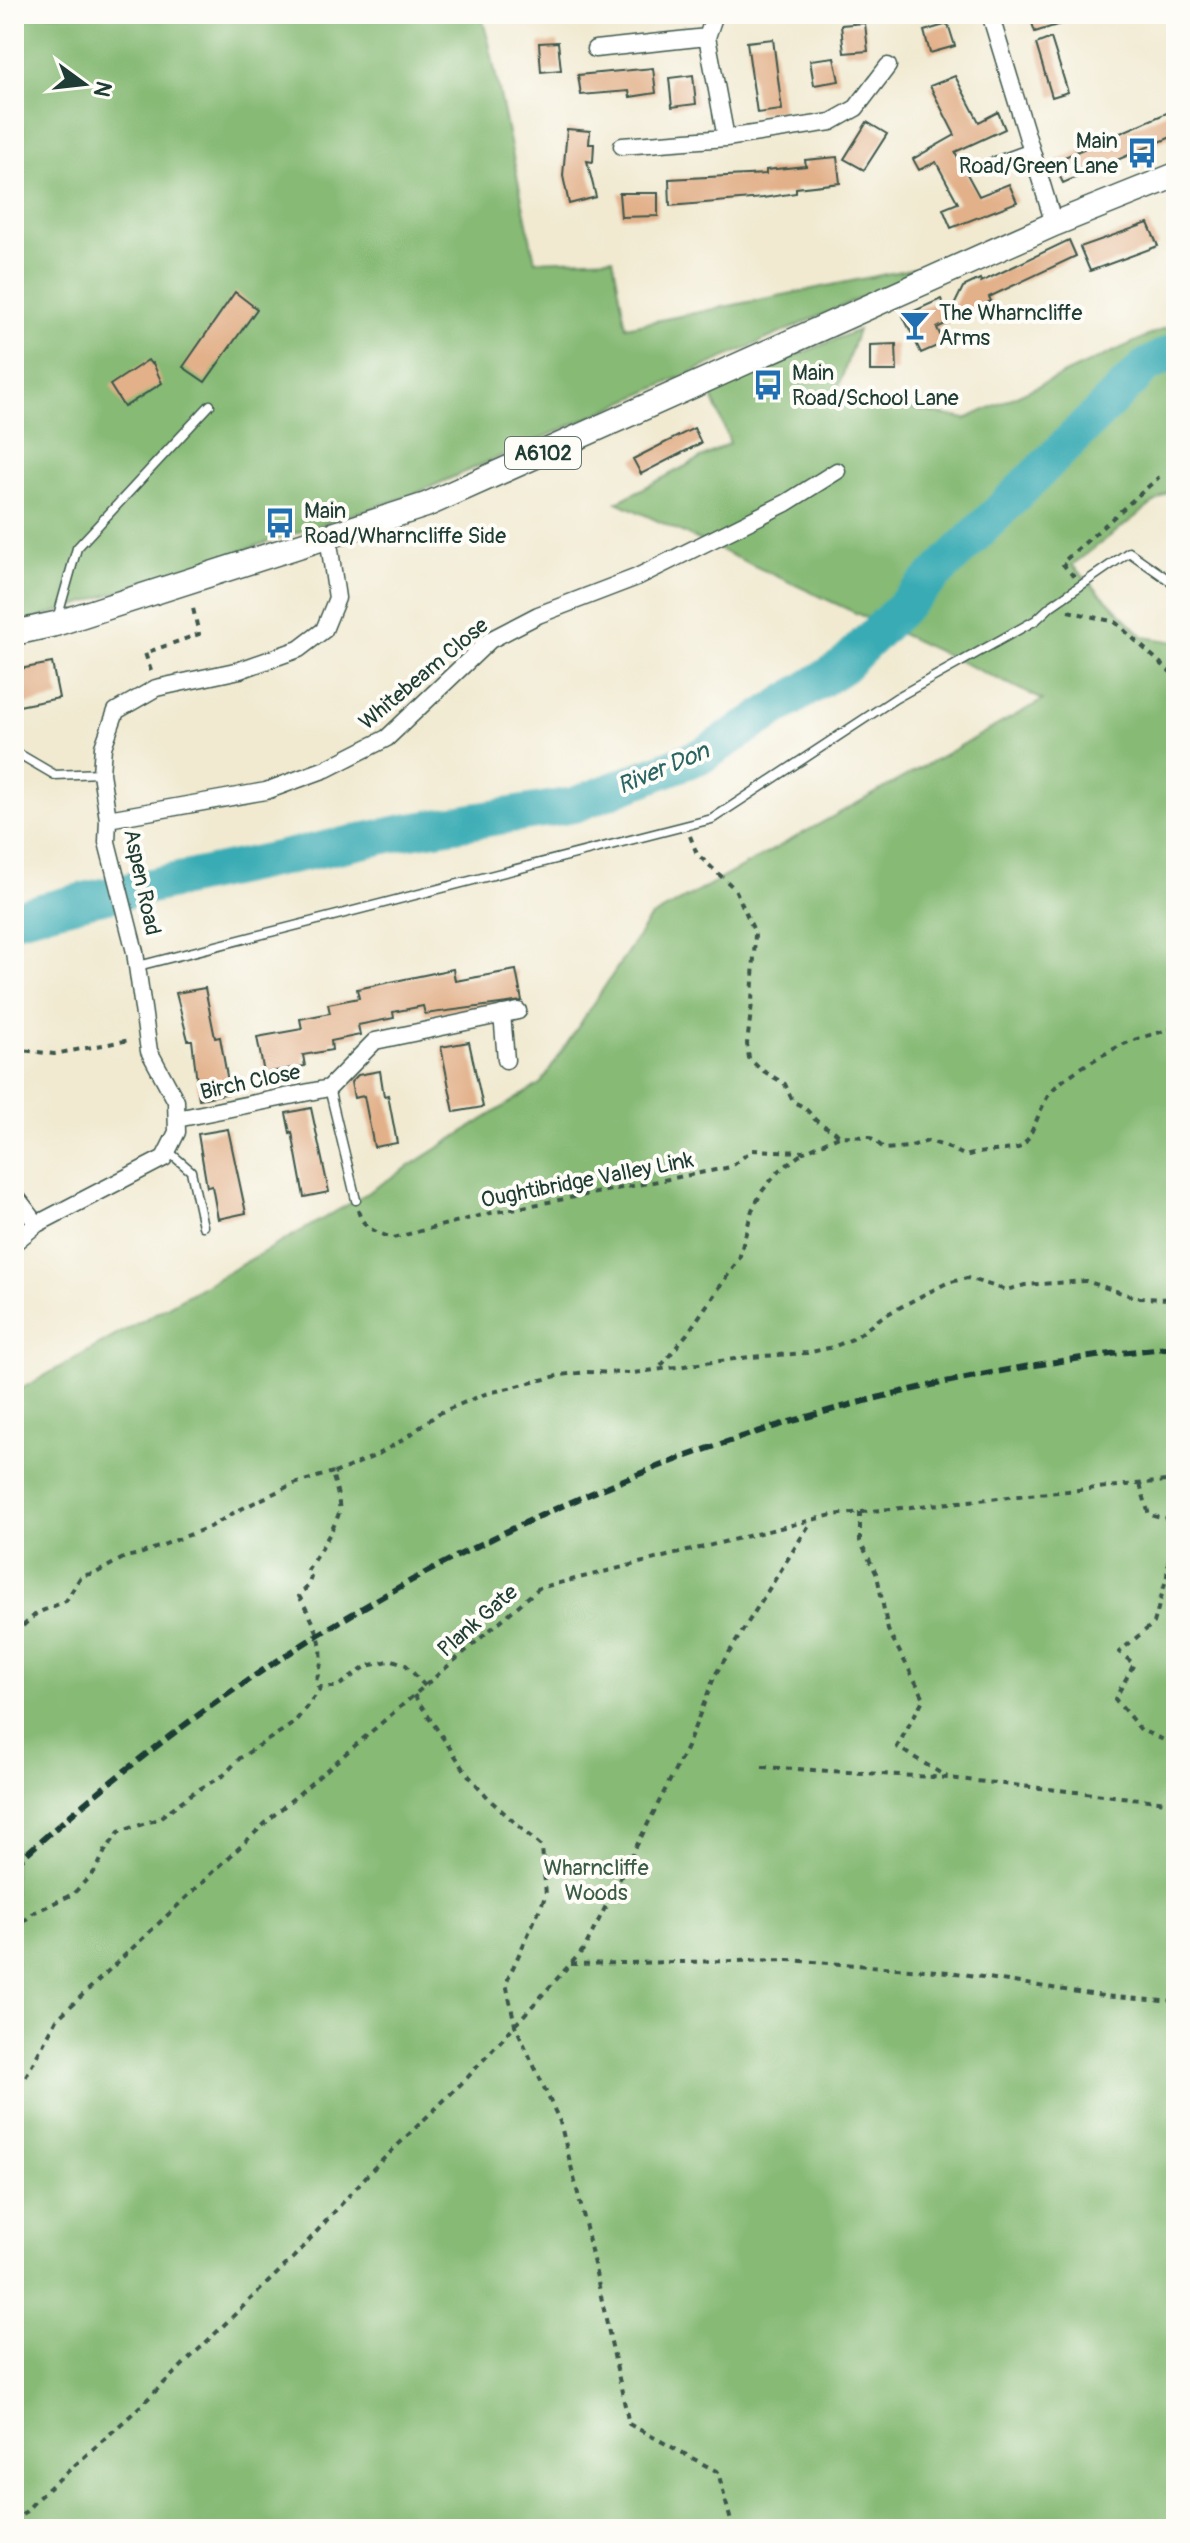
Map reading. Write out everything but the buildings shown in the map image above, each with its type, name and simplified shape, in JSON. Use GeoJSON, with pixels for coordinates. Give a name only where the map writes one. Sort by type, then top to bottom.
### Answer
{"type":"FeatureCollection","features":[{"type":"Feature","properties":{"kind":"main road","name":"A6102"},"geometry":{"type":"LineString","coordinates":[[14,633],[55,624],[426,505],[1054,224],[1176,175]]}},
{"type":"Feature","properties":{"kind":"street"},"geometry":{"type":"LineString","coordinates":[[715,14],[707,37],[726,138]]}},
{"type":"Feature","properties":{"kind":"street"},"geometry":{"type":"LineString","coordinates":[[990,14],[1054,224]]}},
{"type":"Feature","properties":{"kind":"street"},"geometry":{"type":"LineString","coordinates":[[595,49],[707,37]]}},
{"type":"Feature","properties":{"kind":"street"},"geometry":{"type":"LineString","coordinates":[[622,146],[726,138],[831,122],[856,108],[888,66]]}},
{"type":"Feature","properties":{"kind":"street","name":"Whitebeam Close"},"geometry":{"type":"LineString","coordinates":[[108,819],[266,791],[326,769],[387,738],[490,640],[538,615],[637,577],[786,503],[837,471]]}},
{"type":"Feature","properties":{"kind":"street","name":"Aspen Road"},"geometry":{"type":"LineString","coordinates":[[177,1119],[176,1101],[149,1051],[136,959],[107,842],[108,819],[101,773],[103,747],[116,711],[156,688],[240,670],[299,649],[324,630],[337,598],[328,536]]}},
{"type":"Feature","properties":{"kind":"street","name":"Birch Close"},"geometry":{"type":"LineString","coordinates":[[177,1119],[329,1088],[375,1041],[510,1012],[506,1060]]}},
{"type":"Feature","properties":{"kind":"street"},"geometry":{"type":"LineString","coordinates":[[14,1243],[37,1224],[164,1158],[177,1132],[177,1119]]}},
{"type":"Feature","properties":{"kind":"street"},"geometry":{"type":"LineString","coordinates":[[14,1194],[37,1224]]}},
{"type":"Feature","properties":{"kind":"lane"},"geometry":{"type":"LineString","coordinates":[[987,164],[1031,148]]}},
{"type":"Feature","properties":{"kind":"lane"},"geometry":{"type":"LineString","coordinates":[[55,624],[77,548],[210,405]]}},
{"type":"Feature","properties":{"kind":"lane"},"geometry":{"type":"LineString","coordinates":[[136,959],[712,819],[896,698],[1036,620],[1051,606],[1129,552],[1176,585]]}},
{"type":"Feature","properties":{"kind":"lane"},"geometry":{"type":"LineString","coordinates":[[14,751],[55,775],[101,773]]}},
{"type":"Feature","properties":{"kind":"lane"},"geometry":{"type":"LineString","coordinates":[[329,1088],[356,1200]]}},
{"type":"Feature","properties":{"kind":"lane"},"geometry":{"type":"LineString","coordinates":[[168,1150],[191,1171],[203,1226]]}},
{"type":"Feature","properties":{"kind":"path"},"geometry":{"type":"LineString","coordinates":[[1081,585],[1062,563],[1159,477]]}},
{"type":"Feature","properties":{"kind":"path"},"geometry":{"type":"LineString","coordinates":[[145,653],[199,634],[187,581]]}},
{"type":"Feature","properties":{"kind":"path"},"geometry":{"type":"LineString","coordinates":[[1051,606],[1115,622],[1176,677]]}},
{"type":"Feature","properties":{"kind":"path"},"geometry":{"type":"LineString","coordinates":[[688,826],[697,854],[735,889],[755,933],[747,1044],[749,1058],[760,1069],[785,1084],[793,1102],[806,1107],[820,1124],[835,1130],[839,1136],[870,1137],[885,1149],[928,1141],[966,1156],[980,1151],[1018,1149],[1029,1139],[1038,1112],[1050,1092],[1063,1079],[1125,1043],[1176,1027]]}},
{"type":"Feature","properties":{"kind":"path"},"geometry":{"type":"LineString","coordinates":[[14,1049],[54,1054],[147,1037]]}},
{"type":"Feature","properties":{"kind":"path","name":"Oughtibridge Valley Link"},"geometry":{"type":"LineString","coordinates":[[356,1200],[363,1224],[393,1238],[486,1214],[731,1167],[752,1150],[804,1152],[839,1136]]}},
{"type":"Feature","properties":{"kind":"path"},"geometry":{"type":"LineString","coordinates":[[659,1368],[692,1328],[739,1259],[752,1210],[763,1190],[779,1171],[804,1152]]}},
{"type":"Feature","properties":{"kind":"path"},"geometry":{"type":"LineString","coordinates":[[321,1688],[316,1680],[320,1669],[321,1642],[299,1596],[308,1586],[311,1577],[307,1572],[339,1512],[332,1474],[396,1444],[439,1413],[485,1394],[561,1375],[633,1373],[749,1357],[807,1353],[842,1345],[882,1317],[947,1283],[967,1278],[1006,1290],[1025,1285],[1086,1281],[1137,1298],[1176,1299]]}},
{"type":"Feature","properties":{"kind":"path"},"geometry":{"type":"LineString","coordinates":[[14,1634],[37,1613],[66,1601],[85,1575],[212,1526],[291,1485],[343,1469]]}},
{"type":"Feature","properties":{"kind":"path","name":"Plank Gate"},"geometry":{"type":"LineString","coordinates":[[14,2098],[57,2019],[274,1815],[539,1588],[812,1520],[860,1512],[1176,1480]]}},
{"type":"Feature","properties":{"kind":"path"},"geometry":{"type":"LineString","coordinates":[[1140,1484],[1149,1515],[1170,1520],[1176,1527]]}},
{"type":"Feature","properties":{"kind":"path"},"geometry":{"type":"LineString","coordinates":[[860,1512],[860,1541],[877,1575],[888,1630],[924,1698],[897,1747],[949,1778]]}},
{"type":"Feature","properties":{"kind":"path"},"geometry":{"type":"LineString","coordinates":[[14,2524],[292,2259],[370,2172],[467,2078],[584,1949],[687,1747],[715,1675],[812,1520]]}},
{"type":"Feature","properties":{"kind":"path"},"geometry":{"type":"LineString","coordinates":[[1176,1551],[1169,1556],[1167,1576],[1154,1623],[1119,1652],[1134,1664],[1115,1699],[1141,1730],[1173,1744],[1176,1756]]}},
{"type":"Feature","properties":{"kind":"path"},"geometry":{"type":"LineString","coordinates":[[14,1930],[33,1913],[73,1894],[96,1870],[119,1832],[158,1819],[194,1792],[224,1775],[240,1758],[294,1723],[321,1688],[337,1687],[367,1666],[389,1660],[406,1665],[425,1686]]}},
{"type":"Feature","properties":{"kind":"path"},"geometry":{"type":"LineString","coordinates":[[414,1695],[468,1775],[492,1802],[542,1847],[546,1895],[506,1983],[515,2025],[560,2122],[629,2424],[718,2472],[733,2529]]}},
{"type":"Feature","properties":{"kind":"path"},"geometry":{"type":"LineString","coordinates":[[762,1767],[949,1778],[1176,1803]]}},
{"type":"Feature","properties":{"kind":"path"},"geometry":{"type":"LineString","coordinates":[[571,1964],[788,1960],[950,1972],[1103,1996],[1176,2002]]}},
{"type":"Feature","properties":{"kind":"green space"},"geometry":{"type":"Polygon","coordinates":[[[14,14],[481,14],[535,261],[613,258],[626,327],[940,263],[417,493],[14,626],[14,14]]]}},
{"type":"Feature","properties":{"kind":"green space","name":"Wharncliffe Woods"},"geometry":{"type":"Polygon","coordinates":[[[1176,323],[1176,486],[1072,565],[1144,637],[1176,642],[1176,2529],[14,2529],[14,1393],[356,1200],[541,1083],[650,918],[1043,700],[617,502],[730,443],[710,391],[858,330],[836,395],[966,419],[1176,323]]]}},
{"type":"Feature","properties":{"kind":"waterway","name":"River Don"},"geometry":{"type":"LineString","coordinates":[[14,918],[89,899],[404,832],[574,805],[703,755],[843,666],[1145,367],[1176,350]]}},
{"type":"Feature","properties":{"kind":"railway"},"geometry":{"type":"LineString","coordinates":[[14,1865],[139,1759],[271,1665],[409,1582],[552,1510],[701,1451],[855,1404],[1013,1369],[1176,1347]]}},
{"type":"Feature","properties":{"kind":"place","name":"Main Road/Green Lane"},"geometry":{"type":"Point","coordinates":[1142,153]}},
{"type":"Feature","properties":{"kind":"place","name":"The Wharncliffe Arms"},"geometry":{"type":"Point","coordinates":[915,325]}},
{"type":"Feature","properties":{"kind":"place","name":"Main Road/School Lane"},"geometry":{"type":"Point","coordinates":[768,385]}},
{"type":"Feature","properties":{"kind":"place","name":"Main Road/Wharncliffe Side"},"geometry":{"type":"Point","coordinates":[280,523]}}]}
